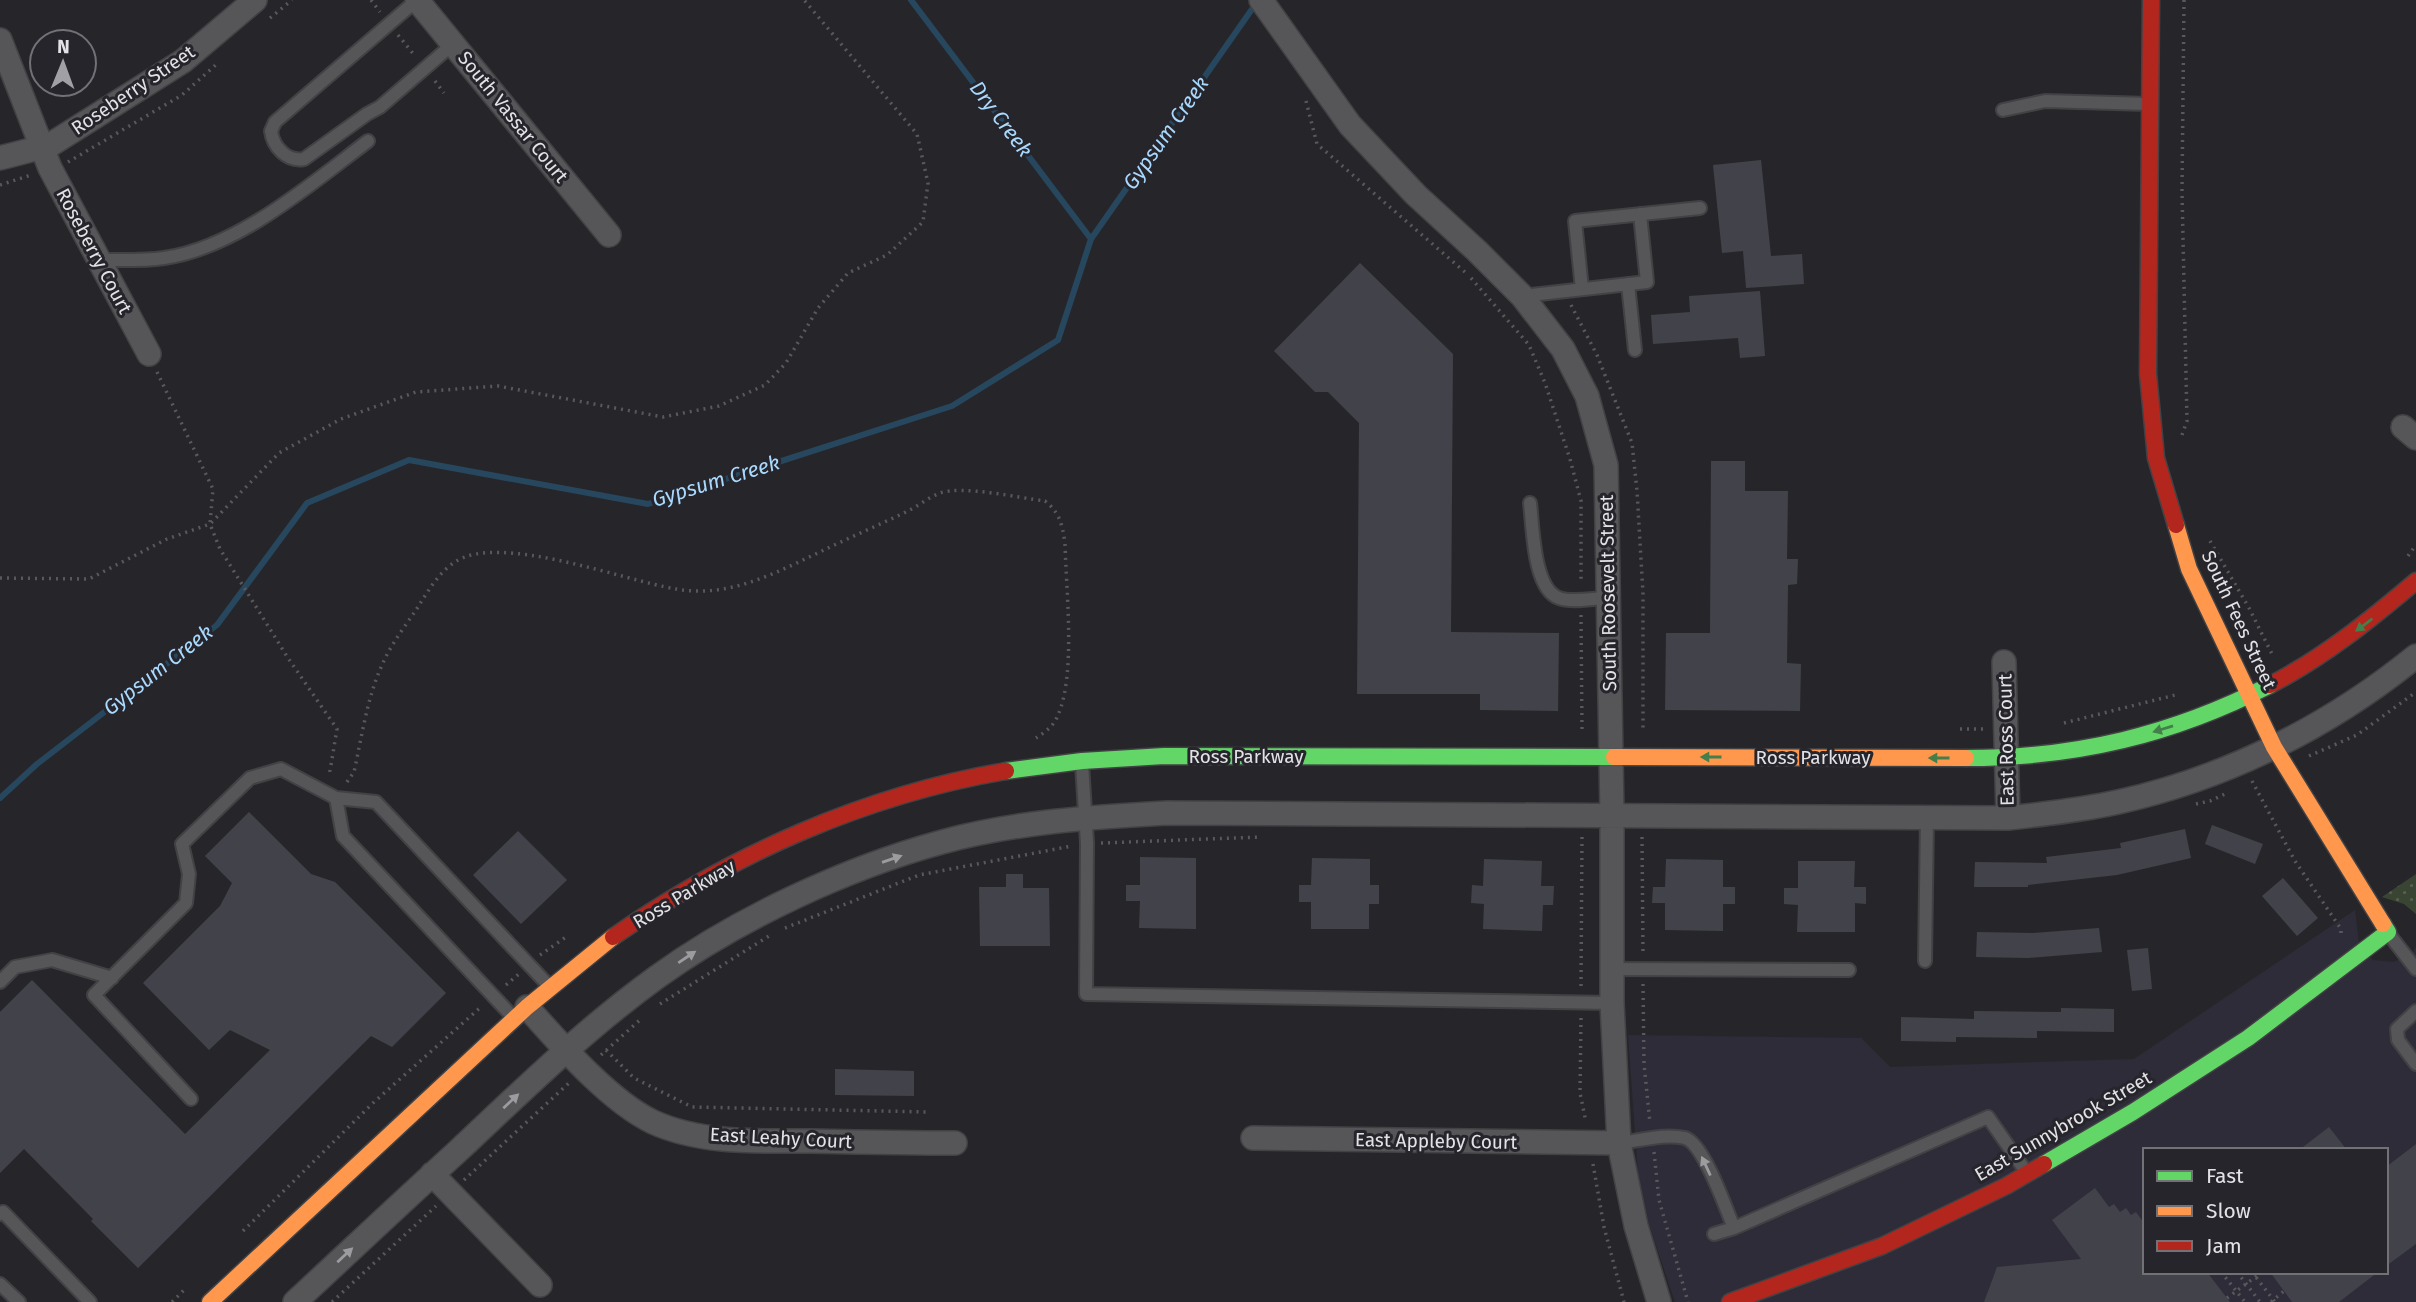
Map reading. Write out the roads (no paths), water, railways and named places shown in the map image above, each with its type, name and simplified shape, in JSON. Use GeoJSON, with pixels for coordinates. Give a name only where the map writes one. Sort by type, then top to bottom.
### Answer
{"type":"FeatureCollection","features":[{"type":"Feature","properties":{"kind":"street","name":"Roseberry Street"},"geometry":{"type":"LineString","coordinates":[[0,158],[50,145],[183,61],[255,0]]}},
{"type":"Feature","properties":{"kind":"street","name":"South Vassar Court"},"geometry":{"type":"LineString","coordinates":[[417,0],[608,235]]}},
{"type":"Feature","properties":{"kind":"street","name":"South Roosevelt Street"},"geometry":{"type":"LineString","coordinates":[[1261,0],[1350,125],[1416,195],[1522,296],[1563,349],[1587,396],[1606,465],[1612,1003],[1619,1143],[1636,1226],[1659,1302]]}},
{"type":"Feature","properties":{"kind":"street","name":"South Fees Street"},"geometry":{"type":"LineString","coordinates":[[2151,0],[2148,374],[2156,458],[2189,569],[2280,757],[2388,932]]}},
{"type":"Feature","properties":{"kind":"street","name":"Roseberry Court"},"geometry":{"type":"LineString","coordinates":[[0,40],[50,168],[149,354]]}},
{"type":"Feature","properties":{"kind":"street","name":"Ross Parkway"},"geometry":{"type":"LineString","coordinates":[[210,1302],[520,1013],[621,932],[669,900],[762,849],[868,807],[933,788],[1031,767],[1164,756],[2006,758],[2112,744],[2165,729],[2251,696],[2311,662],[2364,625],[2416,581]]}},
{"type":"Feature","properties":{"kind":"street"},"geometry":{"type":"LineString","coordinates":[[295,1302],[566,1050],[658,976],[699,949],[811,890],[942,842],[1016,826],[1084,818],[1167,813],[1582,827],[1612,815],[2008,818],[2074,810],[2119,802],[2218,772],[2280,757],[2331,718],[2381,685],[2416,656]]}},
{"type":"Feature","properties":{"kind":"street","name":"East Ross Court"},"geometry":{"type":"LineString","coordinates":[[2004,662],[2008,818]]}},
{"type":"Feature","properties":{"kind":"street","name":"East Sunnybrook Street"},"geometry":{"type":"LineString","coordinates":[[1730,1302],[1882,1246],[2006,1186],[2133,1112],[2248,1038],[2388,932]]}},
{"type":"Feature","properties":{"kind":"street","name":"East Leahy Court"},"geometry":{"type":"LineString","coordinates":[[520,1013],[566,1050],[613,1095],[652,1121],[691,1134],[744,1140],[956,1143]]}},
{"type":"Feature","properties":{"kind":"street","name":"East Appleby Court"},"geometry":{"type":"LineString","coordinates":[[1253,1138],[1619,1143]]}},
{"type":"Feature","properties":{"kind":"street"},"geometry":{"type":"LineString","coordinates":[[432,1174],[540,1285]]}},
{"type":"Feature","properties":{"kind":"lane"},"geometry":{"type":"LineString","coordinates":[[417,0],[275,122],[271,131],[276,146],[287,156],[297,160],[304,159],[380,107],[453,44]]}},
{"type":"Feature","properties":{"kind":"lane"},"geometry":{"type":"LineString","coordinates":[[2003,110],[2045,102],[2150,104]]}},
{"type":"Feature","properties":{"kind":"lane"},"geometry":{"type":"LineString","coordinates":[[99,260],[164,258],[201,248],[285,204],[368,141]]}},
{"type":"Feature","properties":{"kind":"lane"},"geometry":{"type":"LineString","coordinates":[[1582,289],[1574,222],[1700,208]]}},
{"type":"Feature","properties":{"kind":"lane"},"geometry":{"type":"LineString","coordinates":[[1522,296],[1647,282],[1640,214]]}},
{"type":"Feature","properties":{"kind":"lane"},"geometry":{"type":"LineString","coordinates":[[1628,284],[1636,350]]}},
{"type":"Feature","properties":{"kind":"lane"},"geometry":{"type":"LineString","coordinates":[[1530,503],[1540,578],[1548,592],[1560,599],[1608,598]]}},
{"type":"Feature","properties":{"kind":"lane"},"geometry":{"type":"LineString","coordinates":[[1081,761],[1087,843],[1086,994],[1612,1003]]}},
{"type":"Feature","properties":{"kind":"lane"},"geometry":{"type":"LineString","coordinates":[[191,1099],[94,995],[186,903],[189,874],[182,844],[250,778],[281,769],[336,798],[376,802],[551,987]]}},
{"type":"Feature","properties":{"kind":"lane"},"geometry":{"type":"LineString","coordinates":[[336,798],[343,836],[520,1013]]}},
{"type":"Feature","properties":{"kind":"lane"},"geometry":{"type":"LineString","coordinates":[[1926,961],[1927,817]]}},
{"type":"Feature","properties":{"kind":"lane"},"geometry":{"type":"LineString","coordinates":[[2388,932],[2416,969]]}},
{"type":"Feature","properties":{"kind":"lane"},"geometry":{"type":"LineString","coordinates":[[0,982],[15,967],[52,960],[111,978]]}},
{"type":"Feature","properties":{"kind":"lane"},"geometry":{"type":"LineString","coordinates":[[1612,969],[1849,970]]}},
{"type":"Feature","properties":{"kind":"lane"},"geometry":{"type":"LineString","coordinates":[[2416,1012],[2397,1029],[2398,1041],[2416,1064]]}},
{"type":"Feature","properties":{"kind":"lane"},"geometry":{"type":"LineString","coordinates":[[1714,1234],[1734,1228],[1988,1117],[2027,1173]]}},
{"type":"Feature","properties":{"kind":"lane"},"geometry":{"type":"LineString","coordinates":[[1619,1143],[1666,1137],[1687,1138],[1696,1146],[1705,1161],[1734,1228]]}},
{"type":"Feature","properties":{"kind":"lane"},"geometry":{"type":"LineString","coordinates":[[0,1214],[3,1212],[90,1302]]}},
{"type":"Feature","properties":{"kind":"lane"},"geometry":{"type":"LineString","coordinates":[[0,1284],[19,1302]]}},
{"type":"Feature","properties":{"kind":"waterway","name":"Dry Creek"},"geometry":{"type":"LineString","coordinates":[[911,0],[1091,239]]}},
{"type":"Feature","properties":{"kind":"waterway","name":"Gypsum Creek"},"geometry":{"type":"LineString","coordinates":[[0,798],[37,764],[217,625],[307,503],[409,460],[648,504],[952,406],[1058,340],[1091,239],[1257,2]]}}]}
